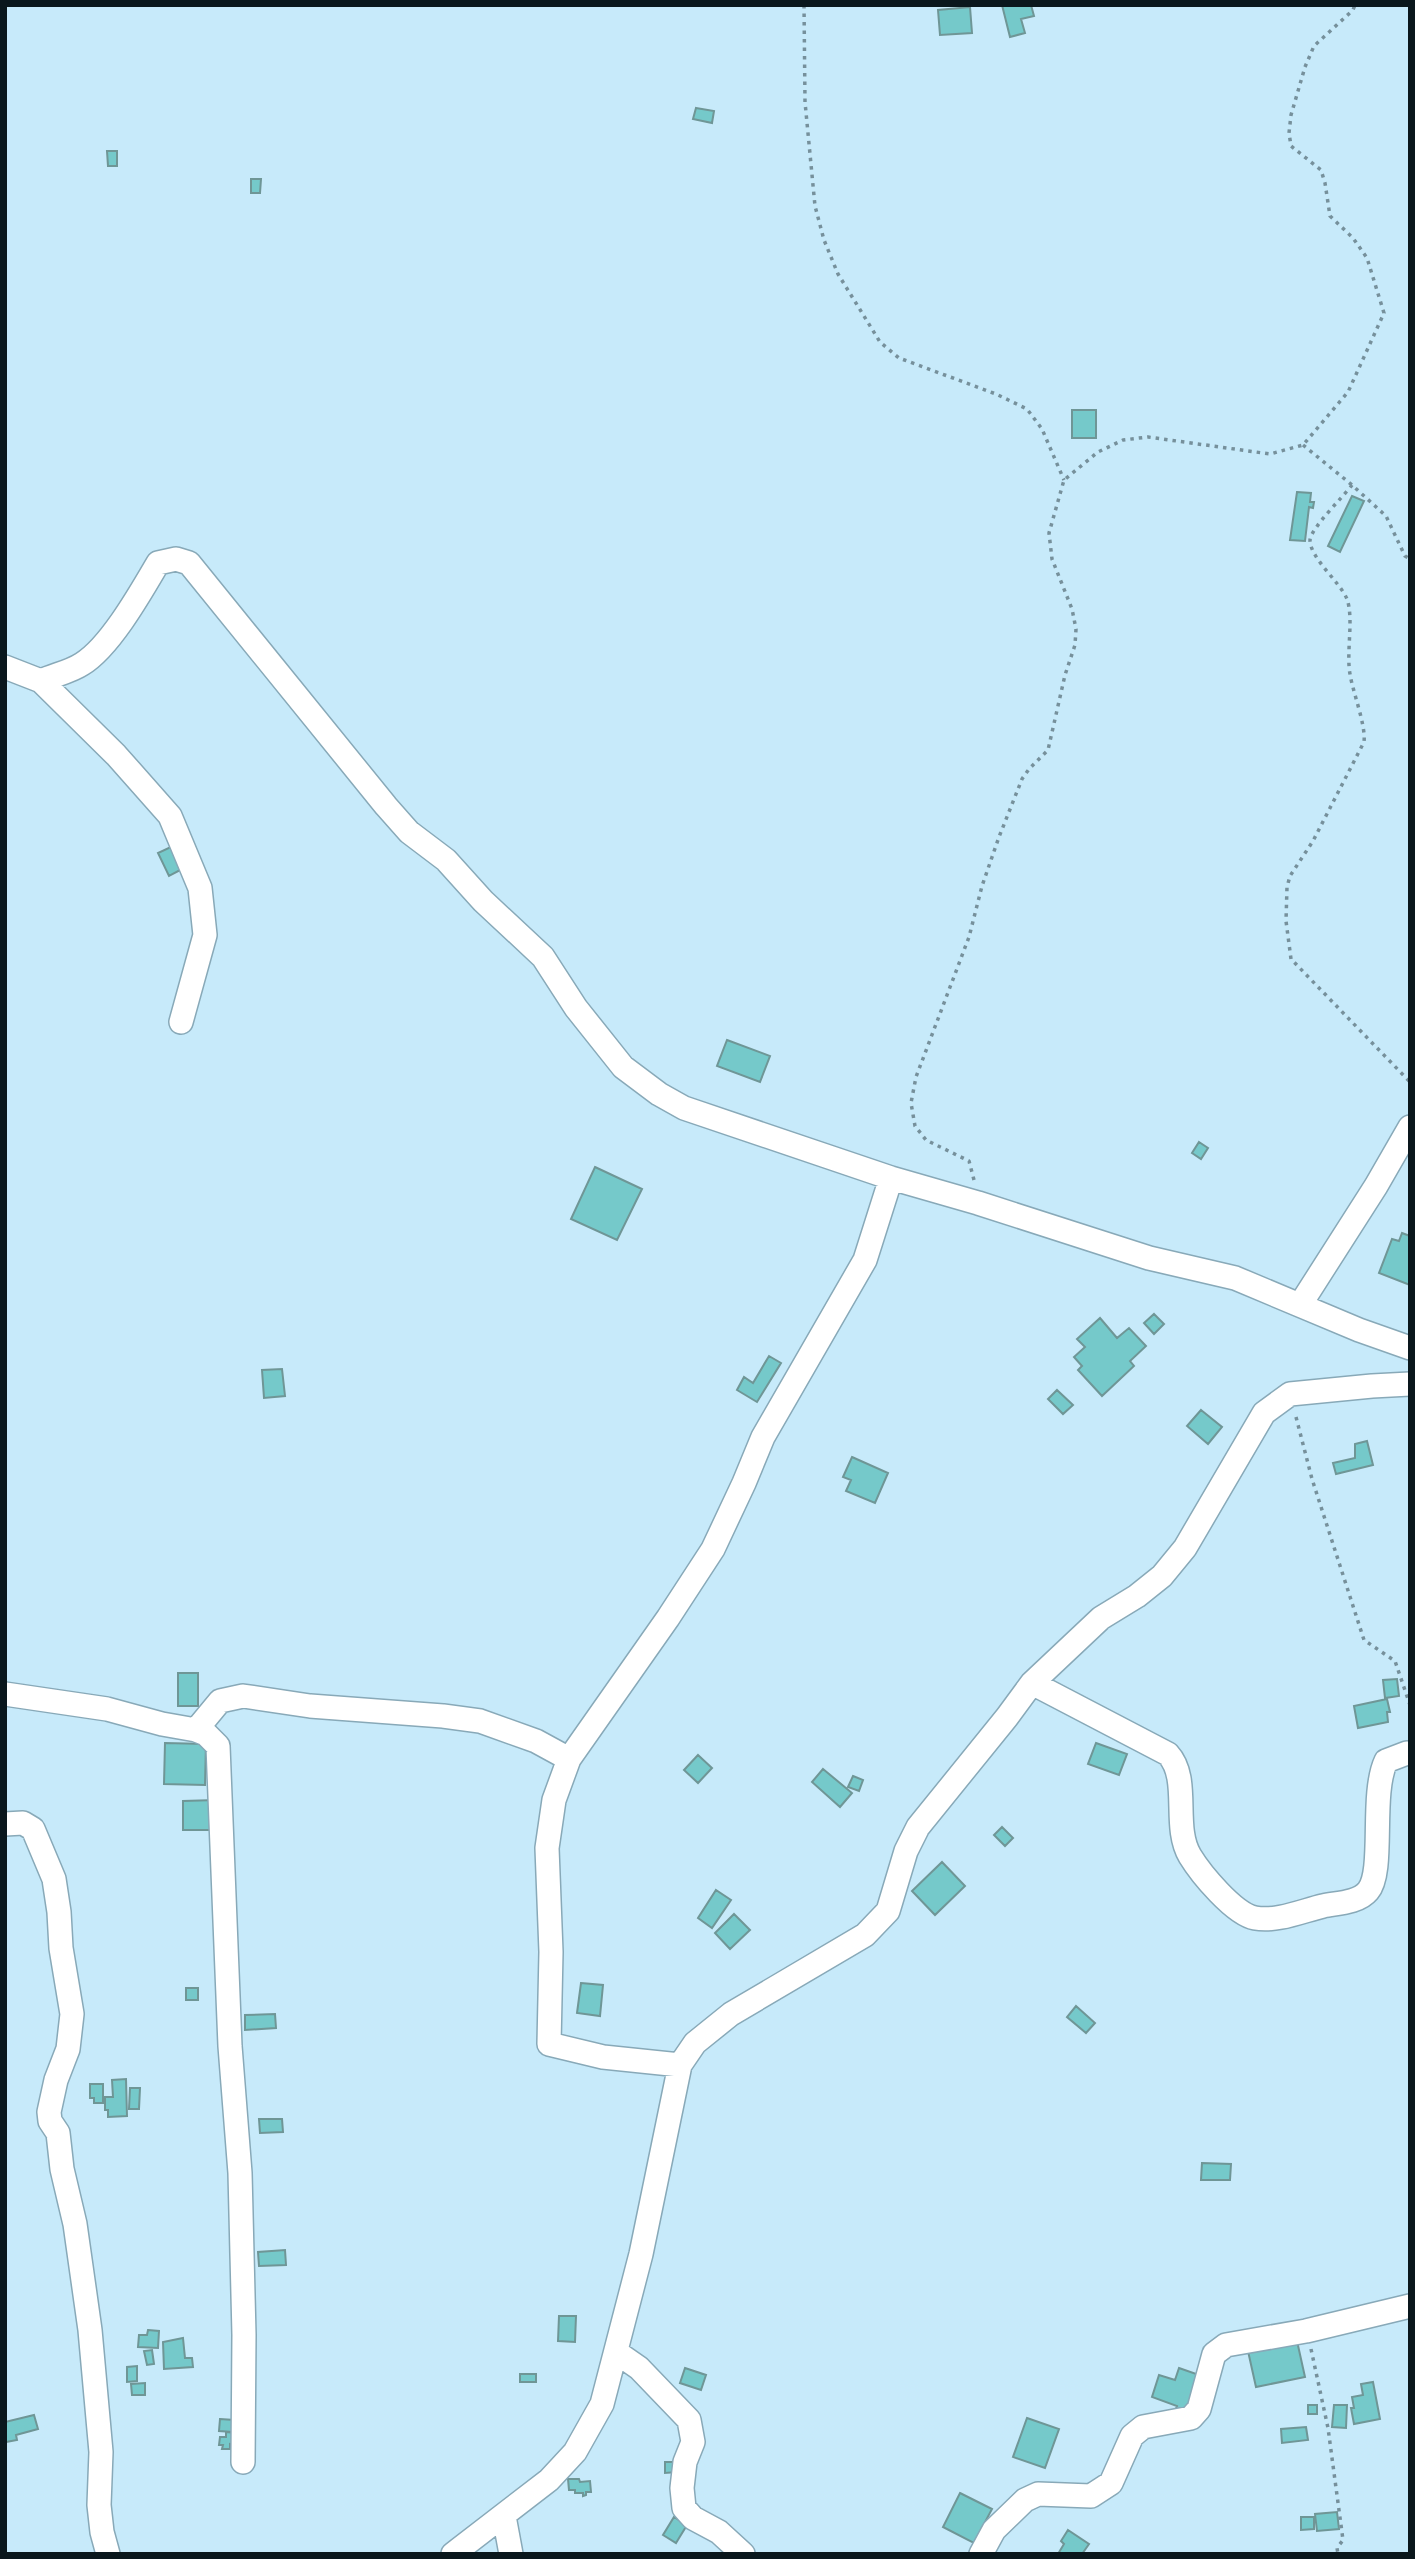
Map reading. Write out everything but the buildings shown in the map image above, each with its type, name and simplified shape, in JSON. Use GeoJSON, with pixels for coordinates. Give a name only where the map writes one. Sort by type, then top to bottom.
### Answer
{"type":"FeatureCollection","features":[{"type":"Feature","properties":{"kind":"street"},"geometry":{"type":"LineString","coordinates":[[41,681],[82,664],[98,651],[132,605],[158,563],[176,559],[189,563],[409,832],[446,860],[484,901],[543,957],[576,1007],[623,1067],[659,1094],[684,1108],[891,1178],[1149,1258],[1235,1278],[1410,1348]]}},
{"type":"Feature","properties":{"kind":"street"},"geometry":{"type":"LineString","coordinates":[[5,667],[41,681],[116,754],[170,816],[201,888],[205,935],[181,1022]]}},
{"type":"Feature","properties":{"kind":"street"},"geometry":{"type":"LineString","coordinates":[[1300,1305],[1410,1127]]}},
{"type":"Feature","properties":{"kind":"street"},"geometry":{"type":"LineString","coordinates":[[680,2065],[603,2057],[549,2044],[551,1952],[547,1848],[554,1800],[569,1759],[713,1549],[763,1437],[865,1259],[891,1178]]}},
{"type":"Feature","properties":{"kind":"street"},"geometry":{"type":"LineString","coordinates":[[453,2554],[549,2480],[575,2452],[602,2404],[641,2254],[680,2065],[695,2043],[731,2014],[865,1935],[888,1911],[906,1851],[918,1827],[1032,1683],[1101,1618],[1137,1596],[1162,1576],[1185,1548],[1264,1413],[1290,1394],[1410,1384]]}},
{"type":"Feature","properties":{"kind":"street"},"geometry":{"type":"LineString","coordinates":[[1032,1683],[1168,1754],[1176,1762],[1182,1833],[1188,1854],[1214,1887],[1253,1918],[1267,1919],[1349,1902],[1367,1892],[1376,1876],[1377,1799],[1382,1769],[1386,1761],[1407,1753]]}},
{"type":"Feature","properties":{"kind":"street"},"geometry":{"type":"LineString","coordinates":[[5,1694],[107,1709],[196,1730],[206,1734],[218,1746],[230,2046],[240,2173],[244,2335],[243,2462]]}},
{"type":"Feature","properties":{"kind":"street"},"geometry":{"type":"LineString","coordinates":[[196,1730],[220,1701],[243,1696],[310,1706],[480,1721],[536,1741],[569,1759]]}},
{"type":"Feature","properties":{"kind":"street"},"geometry":{"type":"LineString","coordinates":[[5,1824],[23,1824],[33,1829],[54,1879],[59,1912],[61,1948],[72,2014],[68,2049],[56,2080],[49,2112],[50,2121],[58,2133],[62,2169],[75,2224],[90,2330],[101,2452],[99,2505],[108,2554]]}},
{"type":"Feature","properties":{"kind":"street"},"geometry":{"type":"LineString","coordinates":[[981,2554],[994,2530],[1025,2500],[1038,2494],[1091,2496],[1111,2483],[1132,2436],[1143,2427],[1191,2418],[1199,2409],[1214,2354],[1226,2345],[1306,2331],[1410,2306]]}},
{"type":"Feature","properties":{"kind":"street"},"geometry":{"type":"LineString","coordinates":[[616,2352],[639,2368],[689,2420],[692,2442],[685,2462],[682,2488],[684,2508],[693,2518],[719,2532],[743,2554]]}},
{"type":"Feature","properties":{"kind":"street"},"geometry":{"type":"LineString","coordinates":[[504,2516],[511,2554]]}},
{"type":"Feature","properties":{"kind":"path"},"geometry":{"type":"LineString","coordinates":[[804,5],[805,102],[816,206],[824,240],[838,274],[880,342],[899,358],[996,394],[1027,409],[1042,429],[1064,480]]}},
{"type":"Feature","properties":{"kind":"path"},"geometry":{"type":"LineString","coordinates":[[978,1203],[969,1161],[926,1140],[915,1126],[911,1102],[916,1077],[969,937],[982,886],[999,837],[1022,779],[1048,750],[1065,675],[1075,645],[1076,629],[1072,609],[1052,559],[1049,533],[1064,480],[1098,452],[1123,440],[1148,437],[1270,454],[1303,445],[1348,393],[1384,313],[1367,258],[1353,238],[1330,216],[1321,170],[1292,146],[1289,134],[1291,115],[1314,46],[1356,5]]}},
{"type":"Feature","properties":{"kind":"path"},"geometry":{"type":"LineString","coordinates":[[1303,445],[1386,516],[1405,556],[1410,559]]}},
{"type":"Feature","properties":{"kind":"path"},"geometry":{"type":"LineString","coordinates":[[1352,485],[1314,530],[1310,540],[1313,551],[1346,597],[1349,607],[1350,673],[1364,742],[1313,841],[1290,876],[1287,887],[1286,935],[1292,959],[1410,1082]]}},
{"type":"Feature","properties":{"kind":"path"},"geometry":{"type":"LineString","coordinates":[[1290,1394],[1312,1479],[1364,1640],[1395,1661],[1410,1705]]}},
{"type":"Feature","properties":{"kind":"path"},"geometry":{"type":"LineString","coordinates":[[1306,2331],[1318,2372],[1338,2495],[1343,2540],[1337,2548],[1338,2554]]}}]}
